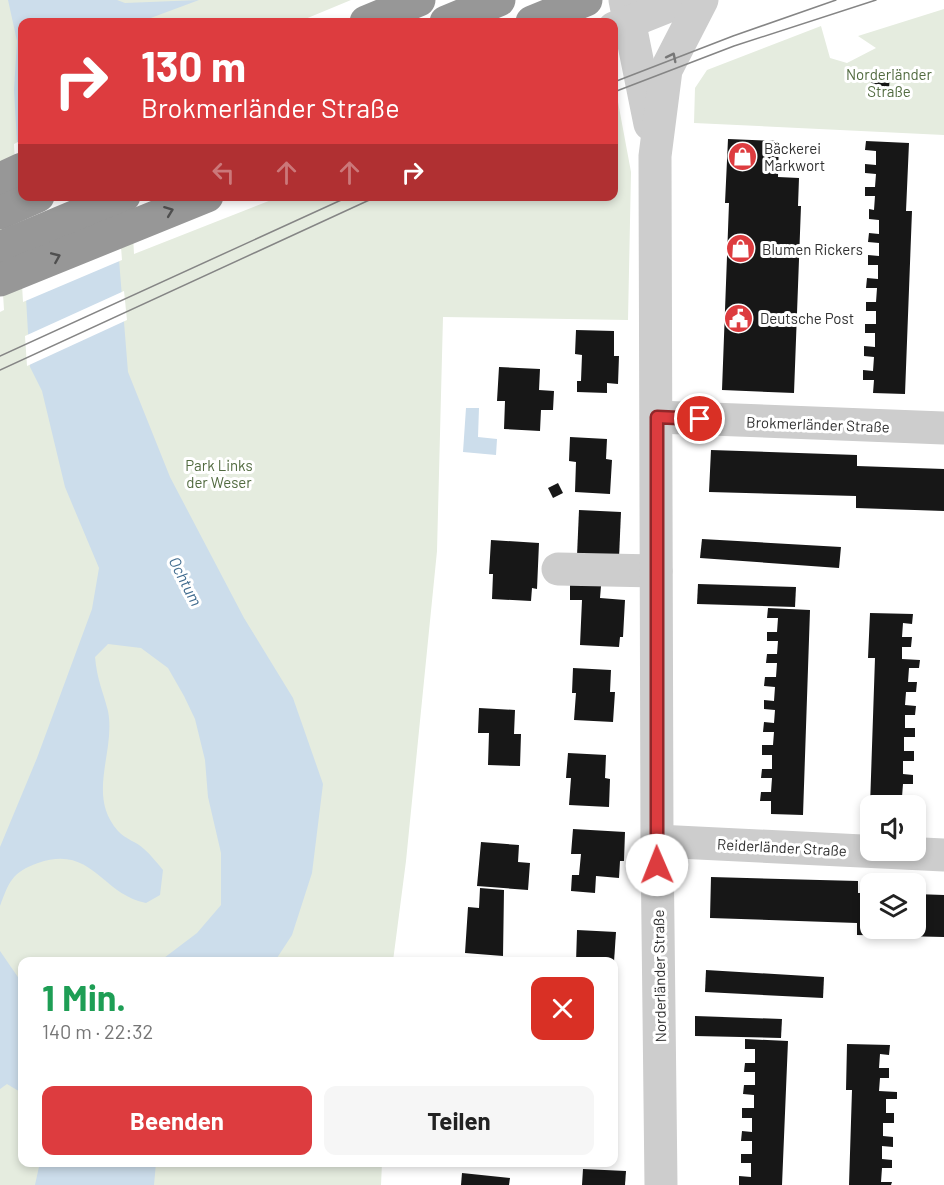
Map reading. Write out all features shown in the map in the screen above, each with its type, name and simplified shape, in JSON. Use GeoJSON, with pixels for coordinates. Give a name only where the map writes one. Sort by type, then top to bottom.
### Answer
{"type":"FeatureCollection","features":[{"type":"Feature","properties":{"kind":"highway"},"geometry":{"type":"LineString","coordinates":[[376,18],[419,0]]}},
{"type":"Feature","properties":{"kind":"highway"},"geometry":{"type":"LineString","coordinates":[[456,18],[499,0]]}},
{"type":"Feature","properties":{"kind":"highway"},"geometry":{"type":"LineString","coordinates":[[542,18],[586,0]]}},
{"type":"Feature","properties":{"kind":"highway"},"geometry":{"type":"LineString","coordinates":[[0,178],[18,171]]}},
{"type":"Feature","properties":{"kind":"highway"},"geometry":{"type":"LineString","coordinates":[[0,213],[27,201]]}},
{"type":"Feature","properties":{"kind":"highway"},"geometry":{"type":"LineString","coordinates":[[1,264],[128,211],[181,201]]}},
{"type":"Feature","properties":{"kind":"street"},"geometry":{"type":"LineString","coordinates":[[623,16],[684,0]]}},
{"type":"Feature","properties":{"kind":"street","name":"Norderländer Straße"},"geometry":{"type":"LineString","coordinates":[[661,1185],[657,841],[655,156],[666,70],[702,0]]}},
{"type":"Feature","properties":{"kind":"street","name":"Norderländer Straße"},"geometry":{"type":"LineString","coordinates":[[623,16],[627,69],[655,156]]}},
{"type":"Feature","properties":{"kind":"street","name":"Brokmerländer Straße"},"geometry":{"type":"LineString","coordinates":[[657,417],[944,428]]}},
{"type":"Feature","properties":{"kind":"street"},"geometry":{"type":"LineString","coordinates":[[558,569],[656,571]]}},
{"type":"Feature","properties":{"kind":"street","name":"Reiderländer Straße"},"geometry":{"type":"LineString","coordinates":[[657,841],[944,855]]}},
{"type":"Feature","properties":{"kind":"green space","name":"Park Links der Weser"},"geometry":{"type":"Polygon","coordinates":[[[0,0],[351,0],[308,18],[18,18],[18,201],[131,201],[134,254],[269,201],[618,201],[618,102],[631,172],[628,320],[443,317],[437,551],[406,861],[394,957],[18,957],[18,1167],[382,1167],[381,1185],[0,1185],[0,312],[4,310],[0,244],[0,0]]]}},
{"type":"Feature","properties":{"kind":"green space"},"geometry":{"type":"Polygon","coordinates":[[[944,9],[944,135],[694,123],[695,88],[707,70],[821,26],[830,58],[847,63],[876,48],[858,36],[944,9]]]}},
{"type":"Feature","properties":{"kind":"water"},"geometry":{"type":"Polygon","coordinates":[[[8,0],[117,0],[125,3],[199,0],[151,18],[18,18],[18,159],[14,90],[17,41],[8,0]]]}},
{"type":"Feature","properties":{"kind":"water","name":"Ochtum"},"geometry":{"type":"Polygon","coordinates":[[[20,201],[114,201],[128,372],[170,477],[244,618],[293,698],[323,784],[312,873],[292,935],[278,957],[165,957],[197,933],[221,905],[221,853],[208,797],[205,760],[195,719],[168,668],[141,648],[108,644],[95,657],[108,711],[109,726],[103,788],[104,803],[118,831],[144,849],[163,870],[160,895],[146,903],[131,898],[84,865],[71,860],[56,859],[29,866],[17,874],[9,884],[0,906],[0,847],[37,758],[92,609],[99,568],[65,487],[42,391],[30,367],[20,201]]]}},
{"type":"Feature","properties":{"kind":"water"},"geometry":{"type":"Polygon","coordinates":[[[466,408],[479,408],[478,437],[497,439],[496,455],[463,452],[466,408]]]}},
{"type":"Feature","properties":{"kind":"water"},"geometry":{"type":"Polygon","coordinates":[[[0,951],[18,977],[18,1091],[7,1084],[0,1089],[0,951]]]}},
{"type":"Feature","properties":{"kind":"water"},"geometry":{"type":"Polygon","coordinates":[[[39,1167],[156,1167],[154,1185],[35,1185],[39,1167]]]}},
{"type":"Feature","properties":{"kind":"pier"},"geometry":{"type":"Polygon","coordinates":[[[18,142],[18,201],[117,201],[122,260],[23,302],[14,144],[18,142]]]}},
{"type":"Feature","properties":{"kind":"pier"},"geometry":{"type":"Polygon","coordinates":[[[124,291],[127,320],[27,366],[25,336],[124,291]]]}},
{"type":"Feature","properties":{"kind":"building"},"geometry":{"type":"Polygon","coordinates":[[[872,72],[890,73],[889,89],[871,88],[872,72]]]}},
{"type":"Feature","properties":{"kind":"building"},"geometry":{"type":"Polygon","coordinates":[[[728,139],[779,141],[778,177],[799,178],[798,206],[801,206],[794,393],[722,390],[729,203],[725,203],[728,139]]]}},
{"type":"Feature","properties":{"kind":"building"},"geometry":{"type":"Polygon","coordinates":[[[866,141],[909,143],[906,211],[912,211],[905,394],[873,393],[874,380],[863,380],[863,370],[873,371],[874,357],[864,356],[864,346],[875,347],[875,333],[865,333],[865,324],[876,324],[876,311],[866,311],[866,302],[876,302],[877,288],[866,288],[867,278],[878,279],[878,265],[868,265],[868,255],[879,256],[879,243],[868,242],[869,233],[879,234],[879,220],[869,219],[869,209],[874,210],[875,196],[865,196],[865,187],[875,187],[876,174],[865,173],[865,164],[876,165],[876,151],[865,150],[866,141]]]}},
{"type":"Feature","properties":{"kind":"building"},"geometry":{"type":"Polygon","coordinates":[[[576,330],[614,331],[614,356],[619,356],[618,384],[607,383],[607,393],[577,392],[577,381],[581,381],[582,355],[575,354],[576,330]]]}},
{"type":"Feature","properties":{"kind":"building"},"geometry":{"type":"Polygon","coordinates":[[[499,367],[540,369],[539,390],[554,391],[553,410],[541,410],[540,431],[504,429],[505,401],[497,401],[499,367]]]}},
{"type":"Feature","properties":{"kind":"building"},"geometry":{"type":"Polygon","coordinates":[[[570,437],[607,439],[606,459],[612,460],[610,494],[575,492],[576,462],[569,461],[570,437]]]}},
{"type":"Feature","properties":{"kind":"building"},"geometry":{"type":"Polygon","coordinates":[[[711,450],[857,455],[857,466],[944,469],[944,511],[856,508],[856,496],[709,492],[711,450]]]}},
{"type":"Feature","properties":{"kind":"building"},"geometry":{"type":"Polygon","coordinates":[[[558,483],[563,493],[553,498],[548,488],[558,483]]]}},
{"type":"Feature","properties":{"kind":"building"},"geometry":{"type":"Polygon","coordinates":[[[579,510],[621,512],[619,558],[577,556],[579,510]]]}},
{"type":"Feature","properties":{"kind":"building"},"geometry":{"type":"Polygon","coordinates":[[[702,539],[841,547],[839,568],[700,558],[702,539]]]}},
{"type":"Feature","properties":{"kind":"building"},"geometry":{"type":"Polygon","coordinates":[[[491,540],[539,543],[537,589],[532,588],[531,601],[492,599],[493,574],[489,574],[491,540]]]}},
{"type":"Feature","properties":{"kind":"building"},"geometry":{"type":"Polygon","coordinates":[[[570,584],[601,586],[600,598],[625,600],[623,637],[620,637],[619,647],[580,645],[582,600],[570,600],[570,584]]]}},
{"type":"Feature","properties":{"kind":"building"},"geometry":{"type":"Polygon","coordinates":[[[698,584],[796,587],[795,607],[697,604],[698,584]]]}},
{"type":"Feature","properties":{"kind":"building"},"geometry":{"type":"Polygon","coordinates":[[[768,608],[810,610],[803,815],[771,814],[771,801],[760,801],[761,792],[771,792],[772,778],[761,778],[762,769],[772,769],[772,755],[762,755],[762,745],[773,745],[774,732],[763,732],[764,722],[774,723],[775,710],[764,709],[764,700],[774,701],[775,687],[764,686],[765,677],[776,677],[777,663],[766,663],[767,654],[777,654],[778,641],[767,641],[767,632],[777,632],[778,618],[767,618],[768,608]]]}},
{"type":"Feature","properties":{"kind":"building"},"geometry":{"type":"Polygon","coordinates":[[[870,613],[913,614],[912,624],[903,623],[902,637],[912,637],[911,647],[902,647],[902,659],[920,660],[919,668],[909,668],[908,682],[917,682],[916,692],[906,692],[905,705],[916,706],[915,715],[905,715],[905,728],[915,728],[915,737],[904,737],[904,751],[914,751],[914,761],[903,761],[903,774],[913,775],[913,784],[903,784],[902,795],[870,795],[875,658],[868,658],[870,613]]]}},
{"type":"Feature","properties":{"kind":"building"},"geometry":{"type":"Polygon","coordinates":[[[573,668],[611,670],[610,692],[615,692],[613,722],[574,720],[576,693],[572,693],[573,668]]]}},
{"type":"Feature","properties":{"kind":"building"},"geometry":{"type":"Polygon","coordinates":[[[479,708],[515,710],[514,734],[521,734],[520,766],[488,765],[489,733],[478,733],[479,708]]]}},
{"type":"Feature","properties":{"kind":"building"},"geometry":{"type":"Polygon","coordinates":[[[568,753],[606,755],[605,778],[610,779],[609,807],[569,805],[571,778],[566,778],[568,753]]]}},
{"type":"Feature","properties":{"kind":"building"},"geometry":{"type":"Polygon","coordinates":[[[573,829],[625,832],[624,861],[620,861],[619,878],[596,876],[595,893],[571,891],[572,875],[579,875],[581,854],[571,854],[573,829]]]}},
{"type":"Feature","properties":{"kind":"building"},"geometry":{"type":"Polygon","coordinates":[[[481,842],[519,845],[518,862],[530,863],[528,890],[477,886],[481,842]]]}},
{"type":"Feature","properties":{"kind":"building"},"geometry":{"type":"Polygon","coordinates":[[[711,877],[858,881],[860,935],[857,935],[857,923],[710,918],[711,877]]]}},
{"type":"Feature","properties":{"kind":"building"},"geometry":{"type":"Polygon","coordinates":[[[480,888],[504,890],[503,956],[465,953],[468,907],[479,908],[480,888]]]}},
{"type":"Feature","properties":{"kind":"building"},"geometry":{"type":"Polygon","coordinates":[[[926,894],[944,895],[944,937],[926,937],[926,894]]]}},
{"type":"Feature","properties":{"kind":"building"},"geometry":{"type":"Polygon","coordinates":[[[577,930],[616,932],[614,957],[576,957],[577,930]]]}},
{"type":"Feature","properties":{"kind":"building"},"geometry":{"type":"Polygon","coordinates":[[[706,970],[824,977],[823,998],[705,992],[706,970]]]}},
{"type":"Feature","properties":{"kind":"building"},"geometry":{"type":"Polygon","coordinates":[[[695,1016],[782,1019],[781,1038],[695,1036],[695,1016]]]}},
{"type":"Feature","properties":{"kind":"building"},"geometry":{"type":"Polygon","coordinates":[[[745,1039],[788,1041],[782,1185],[739,1185],[739,1176],[751,1177],[751,1163],[741,1163],[741,1154],[752,1154],[752,1141],[741,1141],[742,1131],[752,1132],[752,1118],[742,1118],[742,1108],[754,1108],[754,1095],[743,1094],[744,1085],[755,1085],[755,1072],[744,1072],[745,1063],[755,1063],[755,1049],[745,1049],[745,1039]]]}},
{"type":"Feature","properties":{"kind":"building"},"geometry":{"type":"Polygon","coordinates":[[[847,1044],[890,1045],[889,1055],[880,1054],[879,1068],[889,1068],[889,1078],[880,1078],[879,1091],[897,1092],[897,1099],[886,1099],[886,1113],[894,1113],[894,1123],[883,1123],[883,1136],[893,1137],[893,1147],[882,1146],[882,1159],[892,1160],[892,1168],[882,1168],[881,1182],[892,1182],[891,1185],[849,1185],[852,1090],[846,1090],[847,1044]]]}},
{"type":"Feature","properties":{"kind":"building"},"geometry":{"type":"Polygon","coordinates":[[[583,1169],[626,1171],[625,1185],[582,1185],[583,1169]]]}},
{"type":"Feature","properties":{"kind":"building"},"geometry":{"type":"Polygon","coordinates":[[[462,1173],[510,1178],[509,1185],[461,1185],[462,1173]]]}},
{"type":"Feature","properties":{"kind":"tram line"},"geometry":{"type":"LineString","coordinates":[[618,80],[733,36],[836,0]]}},
{"type":"Feature","properties":{"kind":"tram line"},"geometry":{"type":"LineString","coordinates":[[618,90],[734,46],[876,0]]}},
{"type":"Feature","properties":{"kind":"tram line"},"geometry":{"type":"LineString","coordinates":[[0,356],[339,201]]}},
{"type":"Feature","properties":{"kind":"tram line"},"geometry":{"type":"LineString","coordinates":[[0,370],[367,201]]}},
{"type":"Feature","properties":{"kind":"place","name":"Bäckerei Markwort"},"geometry":{"type":"Point","coordinates":[743,157]}},
{"type":"Feature","properties":{"kind":"place","name":"Blumen Rickers"},"geometry":{"type":"Point","coordinates":[741,249]}},
{"type":"Feature","properties":{"kind":"place","name":"Deutsche Post"},"geometry":{"type":"Point","coordinates":[739,318]}},
{"type":"Feature","properties":{"kind":"route"},"geometry":{"type":"LineString","coordinates":[[657,865],[657,417],[700,419]]}}]}
